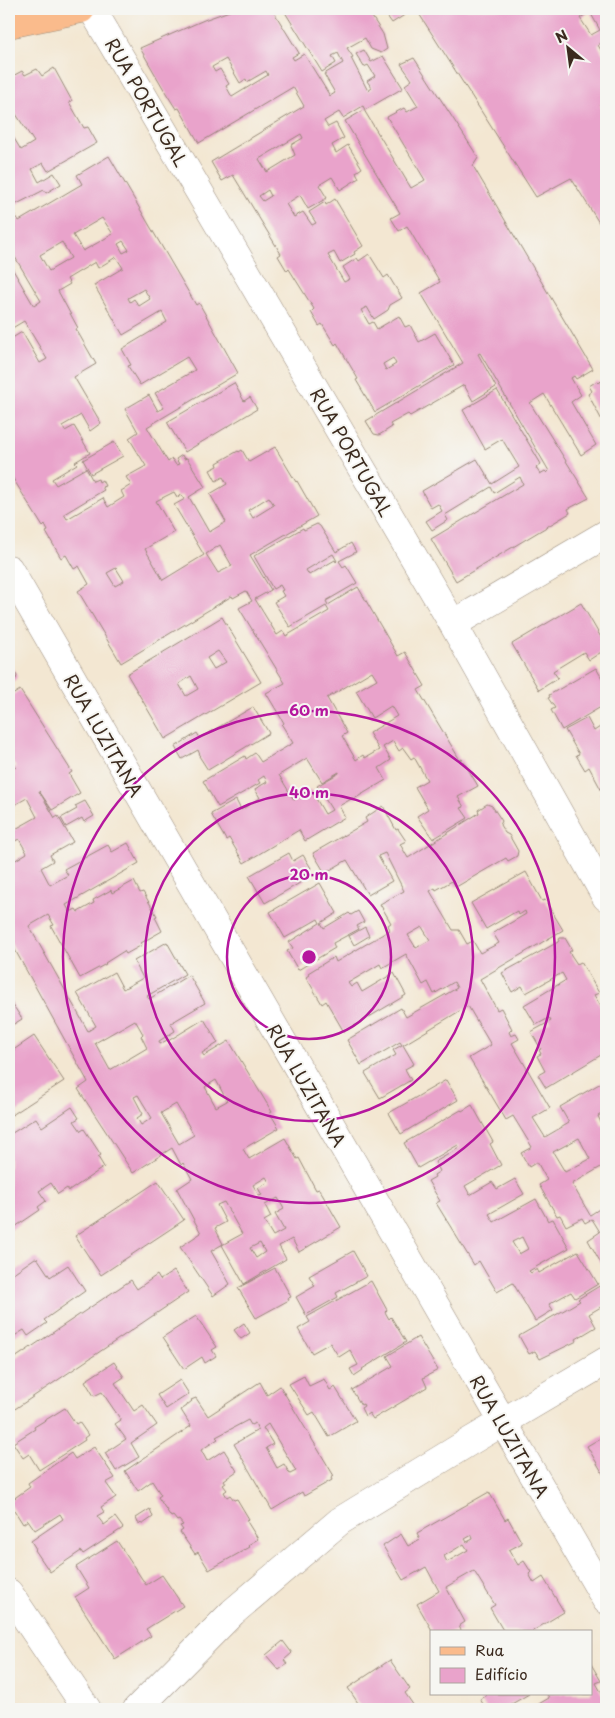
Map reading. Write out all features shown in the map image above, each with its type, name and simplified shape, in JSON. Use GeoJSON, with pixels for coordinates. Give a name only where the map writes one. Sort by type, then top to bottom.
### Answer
{"type":"FeatureCollection","features":[{"type":"Feature","properties":{"kind":"main road"},"geometry":{"type":"LineString","coordinates":[[9,24],[81,9]]}},
{"type":"Feature","properties":{"kind":"street","name":"RUA PORTUGAL"},"geometry":{"type":"LineString","coordinates":[[92,9],[453,624],[606,898]]}},
{"type":"Feature","properties":{"kind":"street"},"geometry":{"type":"LineString","coordinates":[[453,624],[606,534]]}},
{"type":"Feature","properties":{"kind":"street","name":"RUA LUZITANA"},"geometry":{"type":"LineString","coordinates":[[9,569],[606,1600]]}},
{"type":"Feature","properties":{"kind":"street"},"geometry":{"type":"LineString","coordinates":[[137,1709],[233,1612],[340,1521],[468,1442],[606,1361]]}},
{"type":"Feature","properties":{"kind":"street"},"geometry":{"type":"LineString","coordinates":[[9,1593],[87,1709]]}},
{"type":"Feature","properties":{"kind":"building"},"geometry":{"type":"Polygon","coordinates":[[[235,9],[272,9],[299,53],[292,57],[294,60],[304,54],[330,96],[335,93],[324,74],[343,63],[338,53],[332,56],[336,63],[322,72],[283,9],[367,9],[383,34],[387,49],[381,53],[371,49],[365,38],[347,48],[368,91],[372,88],[367,81],[375,76],[368,65],[364,67],[356,54],[364,50],[371,62],[383,56],[403,88],[365,110],[363,106],[343,118],[339,112],[324,121],[328,127],[336,123],[344,138],[332,145],[336,153],[348,145],[362,168],[356,172],[359,178],[340,190],[332,177],[319,185],[327,198],[308,209],[300,195],[286,204],[294,217],[303,212],[312,225],[316,223],[309,212],[325,202],[326,205],[335,199],[363,246],[354,252],[355,254],[340,263],[334,252],[328,255],[344,282],[350,279],[343,267],[357,258],[359,261],[369,254],[384,278],[388,275],[402,298],[390,305],[388,310],[374,319],[367,307],[361,310],[369,324],[373,322],[377,329],[399,316],[405,327],[410,325],[419,342],[435,333],[454,365],[375,412],[337,343],[335,345],[322,324],[319,326],[311,312],[314,309],[289,269],[287,271],[278,256],[281,254],[233,175],[222,181],[211,162],[304,106],[293,87],[199,143],[179,108],[176,109],[166,93],[140,48],[204,20],[235,9]],[[226,59],[212,67],[215,72],[220,69],[229,84],[226,86],[232,97],[268,75],[266,71],[247,82],[246,79],[240,83],[226,59]],[[301,134],[259,159],[267,172],[295,155],[291,145],[303,138],[301,134]],[[268,190],[259,196],[263,201],[271,196],[268,190]],[[393,358],[383,364],[386,370],[396,364],[393,358]]]}},
{"type":"Feature","properties":{"kind":"building"},"geometry":{"type":"Polygon","coordinates":[[[382,9],[414,9],[392,23],[382,9]]]}},
{"type":"Feature","properties":{"kind":"building"},"geometry":{"type":"Polygon","coordinates":[[[416,9],[606,9],[606,26],[604,27],[606,30],[606,40],[598,45],[606,59],[606,102],[600,105],[606,115],[606,234],[571,178],[536,197],[416,9]],[[590,12],[580,18],[591,35],[600,30],[590,12]]]}},
{"type":"Feature","properties":{"kind":"building"},"geometry":{"type":"Polygon","coordinates":[[[414,58],[474,151],[478,158],[473,166],[593,369],[576,379],[574,376],[571,378],[581,395],[571,402],[596,445],[581,455],[544,394],[530,403],[589,498],[568,509],[570,513],[456,581],[431,539],[523,484],[520,477],[494,493],[491,487],[445,515],[448,520],[432,530],[426,521],[442,511],[438,504],[431,508],[422,491],[477,459],[492,484],[519,467],[502,439],[485,449],[463,410],[497,390],[541,464],[536,468],[540,474],[549,471],[480,353],[478,354],[496,387],[473,401],[464,385],[410,416],[408,414],[390,424],[392,427],[379,435],[374,434],[366,421],[463,363],[421,293],[440,282],[407,226],[399,231],[391,218],[400,213],[345,121],[364,110],[411,188],[425,180],[387,117],[404,108],[407,112],[418,106],[405,85],[412,80],[401,64],[414,58]]]}},
{"type":"Feature","properties":{"kind":"building"},"geometry":{"type":"Polygon","coordinates":[[[54,68],[72,101],[69,102],[84,128],[88,127],[97,143],[48,171],[43,163],[32,169],[39,182],[54,173],[61,184],[46,193],[44,190],[9,208],[9,130],[21,150],[34,142],[14,111],[9,114],[9,78],[22,71],[25,75],[37,69],[42,76],[54,68]]]}},
{"type":"Feature","properties":{"kind":"building"},"geometry":{"type":"Polygon","coordinates":[[[109,156],[196,305],[199,303],[238,373],[147,427],[168,462],[172,459],[176,465],[179,464],[176,459],[182,455],[184,459],[187,458],[205,487],[189,497],[209,532],[226,522],[210,494],[227,484],[223,477],[216,481],[210,470],[218,466],[217,463],[242,450],[249,462],[275,447],[317,516],[250,555],[271,590],[255,599],[277,635],[283,631],[286,636],[329,611],[326,606],[290,627],[274,602],[284,596],[281,591],[283,590],[280,585],[273,589],[254,556],[303,528],[304,530],[317,524],[336,552],[351,543],[356,552],[339,561],[343,567],[346,565],[357,583],[326,601],[328,605],[358,587],[398,656],[405,652],[425,686],[418,690],[478,786],[458,797],[464,807],[461,808],[468,818],[433,839],[417,816],[428,809],[415,787],[427,780],[414,757],[411,759],[403,748],[399,751],[393,741],[383,747],[391,760],[379,768],[386,780],[339,806],[345,817],[305,841],[299,830],[244,863],[229,838],[226,840],[211,814],[236,800],[241,810],[260,798],[255,789],[267,782],[264,776],[258,780],[260,783],[218,807],[203,781],[245,756],[246,759],[255,753],[261,762],[293,743],[282,725],[284,723],[266,693],[285,683],[239,608],[252,601],[246,591],[233,598],[232,596],[121,663],[78,591],[89,584],[79,566],[74,569],[66,555],[61,558],[46,532],[48,531],[45,525],[43,527],[9,472],[9,457],[11,456],[9,453],[9,381],[11,380],[9,377],[9,340],[22,332],[40,363],[47,359],[24,321],[9,330],[9,263],[34,306],[41,301],[9,247],[9,215],[14,212],[19,221],[82,184],[77,175],[109,156]],[[102,218],[73,235],[83,251],[113,234],[102,218]],[[123,241],[118,244],[123,253],[129,250],[123,241]],[[62,242],[40,255],[49,271],[71,258],[62,242]],[[116,257],[98,268],[95,262],[67,279],[70,284],[58,291],[78,328],[76,329],[96,364],[74,377],[101,423],[90,431],[81,415],[62,426],[65,431],[74,426],[90,453],[75,462],[77,464],[52,479],[56,485],[86,468],[93,481],[98,479],[99,482],[102,480],[105,486],[102,487],[104,490],[64,514],[67,519],[103,498],[108,507],[124,497],[121,491],[131,485],[126,477],[146,466],[129,438],[138,432],[125,409],[149,395],[158,411],[164,408],[155,393],[195,370],[187,357],[140,385],[128,366],[131,365],[122,349],[167,322],[162,312],[123,335],[94,285],[123,268],[116,257]],[[144,289],[128,298],[130,302],[134,299],[139,306],[150,299],[144,289]],[[174,492],[156,501],[174,532],[145,549],[163,580],[204,555],[174,505],[185,499],[182,495],[177,497],[174,492]],[[269,497],[248,510],[253,518],[274,505],[269,497]],[[220,545],[206,554],[218,573],[232,566],[220,545]],[[333,554],[306,570],[309,575],[335,560],[336,562],[333,554]],[[116,568],[107,573],[115,586],[124,581],[116,568]],[[372,671],[327,698],[347,733],[342,736],[356,760],[363,755],[365,758],[379,750],[369,733],[397,716],[391,706],[372,718],[356,691],[377,679],[372,671]],[[307,758],[279,775],[294,800],[311,790],[325,814],[332,810],[317,786],[339,772],[322,782],[307,758]]]}},
{"type":"Feature","properties":{"kind":"building"},"geometry":{"type":"Polygon","coordinates":[[[597,381],[599,383],[601,381],[606,391],[606,428],[588,394],[592,391],[589,386],[597,381]]]}},
{"type":"Feature","properties":{"kind":"building"},"geometry":{"type":"Polygon","coordinates":[[[234,383],[244,401],[250,397],[257,409],[185,452],[167,422],[234,383]]]}},
{"type":"Feature","properties":{"kind":"building"},"geometry":{"type":"Polygon","coordinates":[[[114,442],[123,456],[91,474],[83,460],[114,442]]]}},
{"type":"Feature","properties":{"kind":"building"},"geometry":{"type":"Polygon","coordinates":[[[581,603],[606,649],[589,660],[584,652],[553,671],[558,678],[539,690],[512,644],[581,603]]]}},
{"type":"Feature","properties":{"kind":"building"},"geometry":{"type":"Polygon","coordinates":[[[606,608],[606,619],[601,611],[606,608]]]}},
{"type":"Feature","properties":{"kind":"building"},"geometry":{"type":"Polygon","coordinates":[[[222,617],[261,682],[165,739],[127,674],[222,617]],[[218,651],[207,658],[214,669],[226,662],[218,651]],[[191,676],[179,684],[186,696],[198,689],[191,676]]]}},
{"type":"Feature","properties":{"kind":"building"},"geometry":{"type":"Polygon","coordinates":[[[9,662],[17,676],[9,684],[9,662]]]}},
{"type":"Feature","properties":{"kind":"building"},"geometry":{"type":"Polygon","coordinates":[[[596,668],[606,685],[606,704],[562,730],[551,710],[555,708],[548,698],[550,697],[549,695],[596,668]]]}},
{"type":"Feature","properties":{"kind":"building"},"geometry":{"type":"Polygon","coordinates":[[[20,690],[72,772],[69,774],[80,793],[52,810],[39,791],[55,818],[58,816],[73,842],[50,855],[53,861],[41,868],[50,885],[68,875],[64,869],[108,845],[112,852],[128,843],[139,863],[66,905],[70,912],[76,909],[78,912],[94,903],[93,900],[111,890],[112,893],[134,881],[140,893],[143,892],[157,916],[155,917],[162,931],[141,943],[142,945],[126,954],[124,951],[106,964],[80,978],[51,926],[54,925],[48,915],[29,926],[88,1031],[96,1026],[77,993],[114,972],[123,989],[143,978],[134,961],[167,942],[185,974],[147,996],[149,999],[189,975],[205,1003],[171,1023],[175,1031],[159,1041],[160,1044],[204,1019],[218,1043],[202,1053],[204,1056],[229,1041],[272,1112],[270,1113],[279,1128],[243,1149],[249,1159],[285,1138],[297,1159],[299,1158],[316,1190],[319,1189],[341,1227],[299,1252],[292,1239],[279,1246],[286,1259],[244,1284],[222,1245],[242,1234],[224,1202],[217,1205],[226,1222],[215,1228],[223,1244],[211,1251],[230,1284],[213,1296],[180,1247],[201,1233],[177,1189],[192,1179],[183,1163],[181,1165],[172,1148],[133,1173],[78,1089],[88,1082],[9,939],[9,851],[14,861],[27,853],[19,839],[9,844],[9,825],[12,831],[37,817],[27,798],[9,808],[9,771],[16,767],[9,758],[9,697],[20,690]],[[135,1020],[95,1043],[110,1070],[147,1048],[141,1036],[143,1034],[135,1020]],[[216,1080],[205,1087],[216,1107],[227,1101],[216,1080]],[[138,1095],[134,1097],[143,1114],[137,1118],[141,1125],[152,1118],[138,1095]],[[176,1104],[161,1113],[179,1144],[194,1135],[176,1104]],[[266,1177],[253,1185],[259,1196],[262,1195],[258,1188],[269,1182],[266,1177]],[[278,1198],[265,1205],[271,1217],[264,1221],[273,1236],[284,1230],[275,1214],[284,1209],[278,1198]],[[260,1243],[250,1248],[256,1258],[265,1252],[260,1243]]]}},
{"type":"Feature","properties":{"kind":"building"},"geometry":{"type":"Polygon","coordinates":[[[253,707],[269,733],[208,770],[199,756],[198,750],[182,759],[175,747],[197,733],[200,738],[253,707]]]}},
{"type":"Feature","properties":{"kind":"building"},"geometry":{"type":"Polygon","coordinates":[[[587,718],[594,731],[606,723],[606,805],[601,796],[604,795],[589,767],[585,770],[576,755],[579,754],[565,730],[587,718]]]}},
{"type":"Feature","properties":{"kind":"building"},"geometry":{"type":"Polygon","coordinates":[[[85,801],[94,816],[84,822],[82,818],[66,827],[61,818],[77,809],[75,806],[85,801]]]}},
{"type":"Feature","properties":{"kind":"building"},"geometry":{"type":"Polygon","coordinates":[[[487,804],[492,806],[502,821],[500,825],[505,833],[509,835],[518,851],[517,856],[508,861],[506,858],[456,887],[452,881],[436,890],[435,888],[430,891],[453,930],[459,930],[467,944],[473,941],[480,953],[499,943],[493,933],[526,914],[525,911],[519,915],[517,911],[486,929],[471,903],[526,872],[542,901],[545,900],[563,930],[480,979],[497,1010],[501,1008],[512,1029],[509,1032],[511,1036],[516,1034],[519,1039],[512,1043],[550,1108],[533,1118],[545,1137],[569,1123],[560,1107],[606,1080],[606,1111],[598,1116],[602,1125],[606,1122],[606,1164],[572,1184],[590,1215],[604,1206],[606,1211],[606,1272],[588,1240],[600,1232],[592,1219],[585,1223],[582,1218],[566,1226],[560,1215],[557,1216],[539,1185],[547,1180],[537,1162],[529,1167],[521,1153],[532,1147],[513,1116],[506,1120],[469,1058],[491,1045],[468,1006],[403,1045],[414,1064],[405,1069],[411,1080],[380,1098],[365,1073],[396,1055],[393,1050],[402,1045],[400,1042],[361,1065],[347,1040],[401,1008],[406,1017],[457,988],[454,982],[434,994],[428,982],[423,985],[406,954],[382,968],[380,964],[348,983],[351,987],[357,983],[362,992],[394,973],[406,995],[344,1032],[326,1001],[322,1004],[306,977],[309,975],[308,973],[334,957],[336,962],[390,930],[388,925],[391,923],[380,904],[404,891],[385,853],[378,856],[392,881],[368,895],[347,860],[325,873],[313,853],[367,822],[365,818],[383,806],[396,830],[398,829],[406,841],[400,844],[408,858],[479,813],[478,810],[487,804]],[[422,927],[408,935],[416,948],[430,940],[422,927]],[[579,1138],[553,1152],[565,1172],[590,1159],[579,1138]]]}},
{"type":"Feature","properties":{"kind":"building"},"geometry":{"type":"Polygon","coordinates":[[[289,853],[293,861],[303,855],[311,868],[301,874],[305,880],[265,903],[249,876],[289,853]]]}},
{"type":"Feature","properties":{"kind":"building"},"geometry":{"type":"Polygon","coordinates":[[[320,883],[337,913],[321,923],[324,928],[349,913],[351,915],[358,911],[364,922],[357,926],[359,929],[333,943],[335,948],[298,970],[287,951],[293,948],[289,942],[320,923],[318,919],[285,938],[270,912],[320,883]]]}},
{"type":"Feature","properties":{"kind":"building"},"geometry":{"type":"Polygon","coordinates":[[[365,927],[369,936],[354,945],[349,936],[365,927]]]}},
{"type":"Feature","properties":{"kind":"building"},"geometry":{"type":"Polygon","coordinates":[[[560,938],[565,938],[572,950],[569,952],[577,964],[581,962],[599,993],[594,995],[606,1015],[606,1052],[546,1088],[538,1075],[545,1071],[537,1056],[541,1054],[539,1050],[541,1049],[531,1032],[551,1021],[549,1018],[536,1025],[524,1005],[566,980],[562,973],[526,993],[522,986],[512,992],[502,973],[558,942],[560,938]]]}},
{"type":"Feature","properties":{"kind":"building"},"geometry":{"type":"Polygon","coordinates":[[[9,999],[22,1019],[9,1027],[9,999]]]}},
{"type":"Feature","properties":{"kind":"building"},"geometry":{"type":"Polygon","coordinates":[[[34,1036],[64,1081],[12,1115],[11,1112],[9,1113],[9,1053],[34,1036]]]}},
{"type":"Feature","properties":{"kind":"building"},"geometry":{"type":"Polygon","coordinates":[[[446,1080],[458,1100],[401,1134],[389,1113],[446,1080]]]}},
{"type":"Feature","properties":{"kind":"building"},"geometry":{"type":"Polygon","coordinates":[[[472,1105],[493,1142],[490,1144],[501,1165],[465,1186],[470,1195],[492,1182],[497,1189],[515,1179],[524,1194],[489,1214],[494,1222],[536,1199],[548,1221],[553,1219],[569,1248],[529,1271],[531,1273],[537,1269],[539,1273],[578,1251],[598,1284],[575,1298],[571,1292],[549,1304],[553,1310],[535,1321],[513,1283],[497,1292],[479,1261],[474,1265],[436,1203],[440,1201],[428,1181],[440,1171],[435,1162],[459,1148],[458,1145],[418,1168],[404,1143],[472,1105]],[[522,1237],[512,1242],[519,1254],[528,1249],[522,1237]]]}},
{"type":"Feature","properties":{"kind":"building"},"geometry":{"type":"Polygon","coordinates":[[[72,1107],[79,1118],[74,1121],[81,1131],[84,1129],[101,1155],[98,1157],[104,1167],[69,1191],[67,1188],[58,1194],[51,1183],[39,1191],[46,1201],[38,1207],[40,1210],[9,1231],[9,1135],[36,1118],[42,1127],[72,1107]]]}},
{"type":"Feature","properties":{"kind":"building"},"geometry":{"type":"Polygon","coordinates":[[[158,1181],[184,1220],[101,1275],[75,1236],[158,1181]]]}},
{"type":"Feature","properties":{"kind":"building"},"geometry":{"type":"Polygon","coordinates":[[[353,1251],[367,1276],[336,1293],[338,1297],[306,1315],[296,1297],[315,1286],[309,1276],[353,1251]]]}},
{"type":"Feature","properties":{"kind":"building"},"geometry":{"type":"Polygon","coordinates":[[[35,1258],[38,1259],[50,1277],[68,1265],[85,1291],[44,1320],[47,1323],[28,1336],[24,1330],[9,1338],[9,1276],[35,1258]]]}},
{"type":"Feature","properties":{"kind":"building"},"geometry":{"type":"Polygon","coordinates":[[[275,1268],[291,1297],[288,1298],[289,1300],[256,1318],[238,1288],[275,1268]]]}},
{"type":"Feature","properties":{"kind":"building"},"geometry":{"type":"Polygon","coordinates":[[[174,1271],[188,1292],[9,1413],[9,1362],[131,1280],[137,1289],[157,1275],[160,1280],[174,1271]]]}},
{"type":"Feature","properties":{"kind":"building"},"geometry":{"type":"Polygon","coordinates":[[[371,1281],[387,1310],[385,1312],[389,1319],[391,1317],[406,1342],[354,1376],[350,1369],[358,1365],[350,1350],[339,1357],[330,1343],[312,1353],[298,1329],[310,1322],[307,1317],[371,1281]]]}},
{"type":"Feature","properties":{"kind":"building"},"geometry":{"type":"Polygon","coordinates":[[[606,1282],[606,1304],[589,1314],[596,1327],[576,1339],[577,1341],[540,1359],[535,1351],[529,1354],[519,1336],[580,1301],[578,1299],[606,1282]]]}},
{"type":"Feature","properties":{"kind":"building"},"geometry":{"type":"Polygon","coordinates":[[[196,1316],[217,1347],[212,1350],[216,1356],[205,1363],[202,1357],[184,1369],[163,1337],[196,1316]]]}},
{"type":"Feature","properties":{"kind":"building"},"geometry":{"type":"Polygon","coordinates":[[[244,1323],[250,1333],[241,1339],[234,1330],[244,1323]]]}},
{"type":"Feature","properties":{"kind":"building"},"geometry":{"type":"Polygon","coordinates":[[[418,1337],[438,1370],[423,1378],[427,1387],[373,1419],[369,1413],[365,1416],[361,1408],[364,1406],[363,1404],[361,1405],[352,1390],[393,1366],[387,1356],[418,1337]]]}},
{"type":"Feature","properties":{"kind":"building"},"geometry":{"type":"Polygon","coordinates":[[[114,1362],[124,1377],[115,1383],[134,1411],[143,1405],[157,1425],[131,1443],[139,1457],[116,1471],[105,1453],[126,1439],[115,1424],[121,1420],[102,1392],[94,1396],[85,1381],[114,1362]]]}},
{"type":"Feature","properties":{"kind":"building"},"geometry":{"type":"Polygon","coordinates":[[[304,1376],[309,1386],[324,1379],[330,1390],[335,1387],[356,1421],[329,1437],[314,1412],[309,1415],[289,1384],[304,1376]]]}},
{"type":"Feature","properties":{"kind":"building"},"geometry":{"type":"Polygon","coordinates":[[[180,1380],[189,1394],[166,1409],[157,1395],[180,1380]]]}},
{"type":"Feature","properties":{"kind":"building"},"geometry":{"type":"Polygon","coordinates":[[[260,1382],[267,1395],[280,1386],[334,1476],[331,1478],[332,1480],[304,1496],[302,1492],[272,1510],[234,1444],[258,1430],[255,1423],[251,1425],[248,1420],[216,1437],[218,1439],[201,1450],[207,1461],[224,1450],[237,1471],[224,1480],[226,1483],[223,1485],[227,1490],[224,1492],[227,1497],[230,1495],[234,1500],[237,1499],[249,1519],[246,1520],[258,1539],[248,1545],[250,1547],[209,1570],[198,1552],[195,1554],[180,1532],[183,1530],[180,1526],[183,1525],[173,1516],[171,1517],[158,1497],[161,1495],[152,1481],[138,1491],[125,1471],[191,1426],[181,1410],[191,1400],[196,1398],[208,1416],[260,1382]],[[268,1424],[263,1428],[273,1444],[266,1448],[277,1468],[284,1464],[290,1474],[296,1471],[268,1424]]]}},
{"type":"Feature","properties":{"kind":"building"},"geometry":{"type":"Polygon","coordinates":[[[65,1408],[76,1424],[79,1422],[88,1435],[84,1438],[85,1440],[39,1470],[29,1454],[23,1458],[13,1443],[35,1429],[34,1427],[65,1408]]]}},
{"type":"Feature","properties":{"kind":"building"},"geometry":{"type":"Polygon","coordinates":[[[606,1435],[606,1479],[587,1446],[606,1435]]]}},
{"type":"Feature","properties":{"kind":"building"},"geometry":{"type":"Polygon","coordinates":[[[94,1447],[115,1478],[106,1483],[116,1497],[101,1507],[104,1512],[97,1516],[104,1525],[115,1517],[123,1528],[83,1554],[81,1551],[50,1572],[31,1541],[63,1519],[60,1514],[35,1530],[28,1520],[23,1524],[9,1502],[30,1487],[28,1483],[71,1453],[75,1459],[94,1447]]]}},
{"type":"Feature","properties":{"kind":"building"},"geometry":{"type":"Polygon","coordinates":[[[489,1492],[505,1520],[508,1518],[522,1543],[509,1550],[518,1565],[524,1561],[531,1572],[529,1574],[534,1583],[543,1577],[564,1612],[534,1630],[503,1630],[490,1608],[495,1605],[474,1571],[446,1587],[465,1622],[459,1626],[461,1630],[432,1630],[417,1604],[439,1591],[426,1567],[403,1580],[383,1546],[401,1534],[408,1546],[420,1539],[417,1533],[489,1492]],[[472,1535],[465,1539],[467,1542],[473,1539],[472,1535]],[[464,1544],[444,1556],[447,1562],[468,1550],[464,1544]]]}},
{"type":"Feature","properties":{"kind":"building"},"geometry":{"type":"Polygon","coordinates":[[[150,1509],[153,1517],[143,1524],[138,1523],[136,1518],[150,1509]]]}},
{"type":"Feature","properties":{"kind":"building"},"geometry":{"type":"Polygon","coordinates":[[[117,1541],[146,1585],[162,1575],[183,1606],[146,1629],[151,1636],[115,1659],[75,1597],[89,1588],[76,1567],[117,1541]]]}},
{"type":"Feature","properties":{"kind":"building"},"geometry":{"type":"Polygon","coordinates":[[[283,1641],[292,1653],[284,1660],[287,1664],[279,1670],[266,1655],[283,1641]]]}},
{"type":"Feature","properties":{"kind":"building"},"geometry":{"type":"Polygon","coordinates":[[[390,1660],[410,1689],[405,1693],[416,1709],[362,1709],[348,1688],[390,1660]]]}},
{"type":"Feature","properties":{"kind":"building"},"geometry":{"type":"Polygon","coordinates":[[[592,1666],[601,1681],[596,1683],[606,1701],[606,1709],[530,1709],[549,1698],[548,1696],[592,1696],[592,1666]]]}},
{"type":"Feature","properties":{"kind":"building"},"geometry":{"type":"Polygon","coordinates":[[[485,1696],[526,1696],[503,1709],[486,1709],[480,1699],[485,1696]]]}}]}
